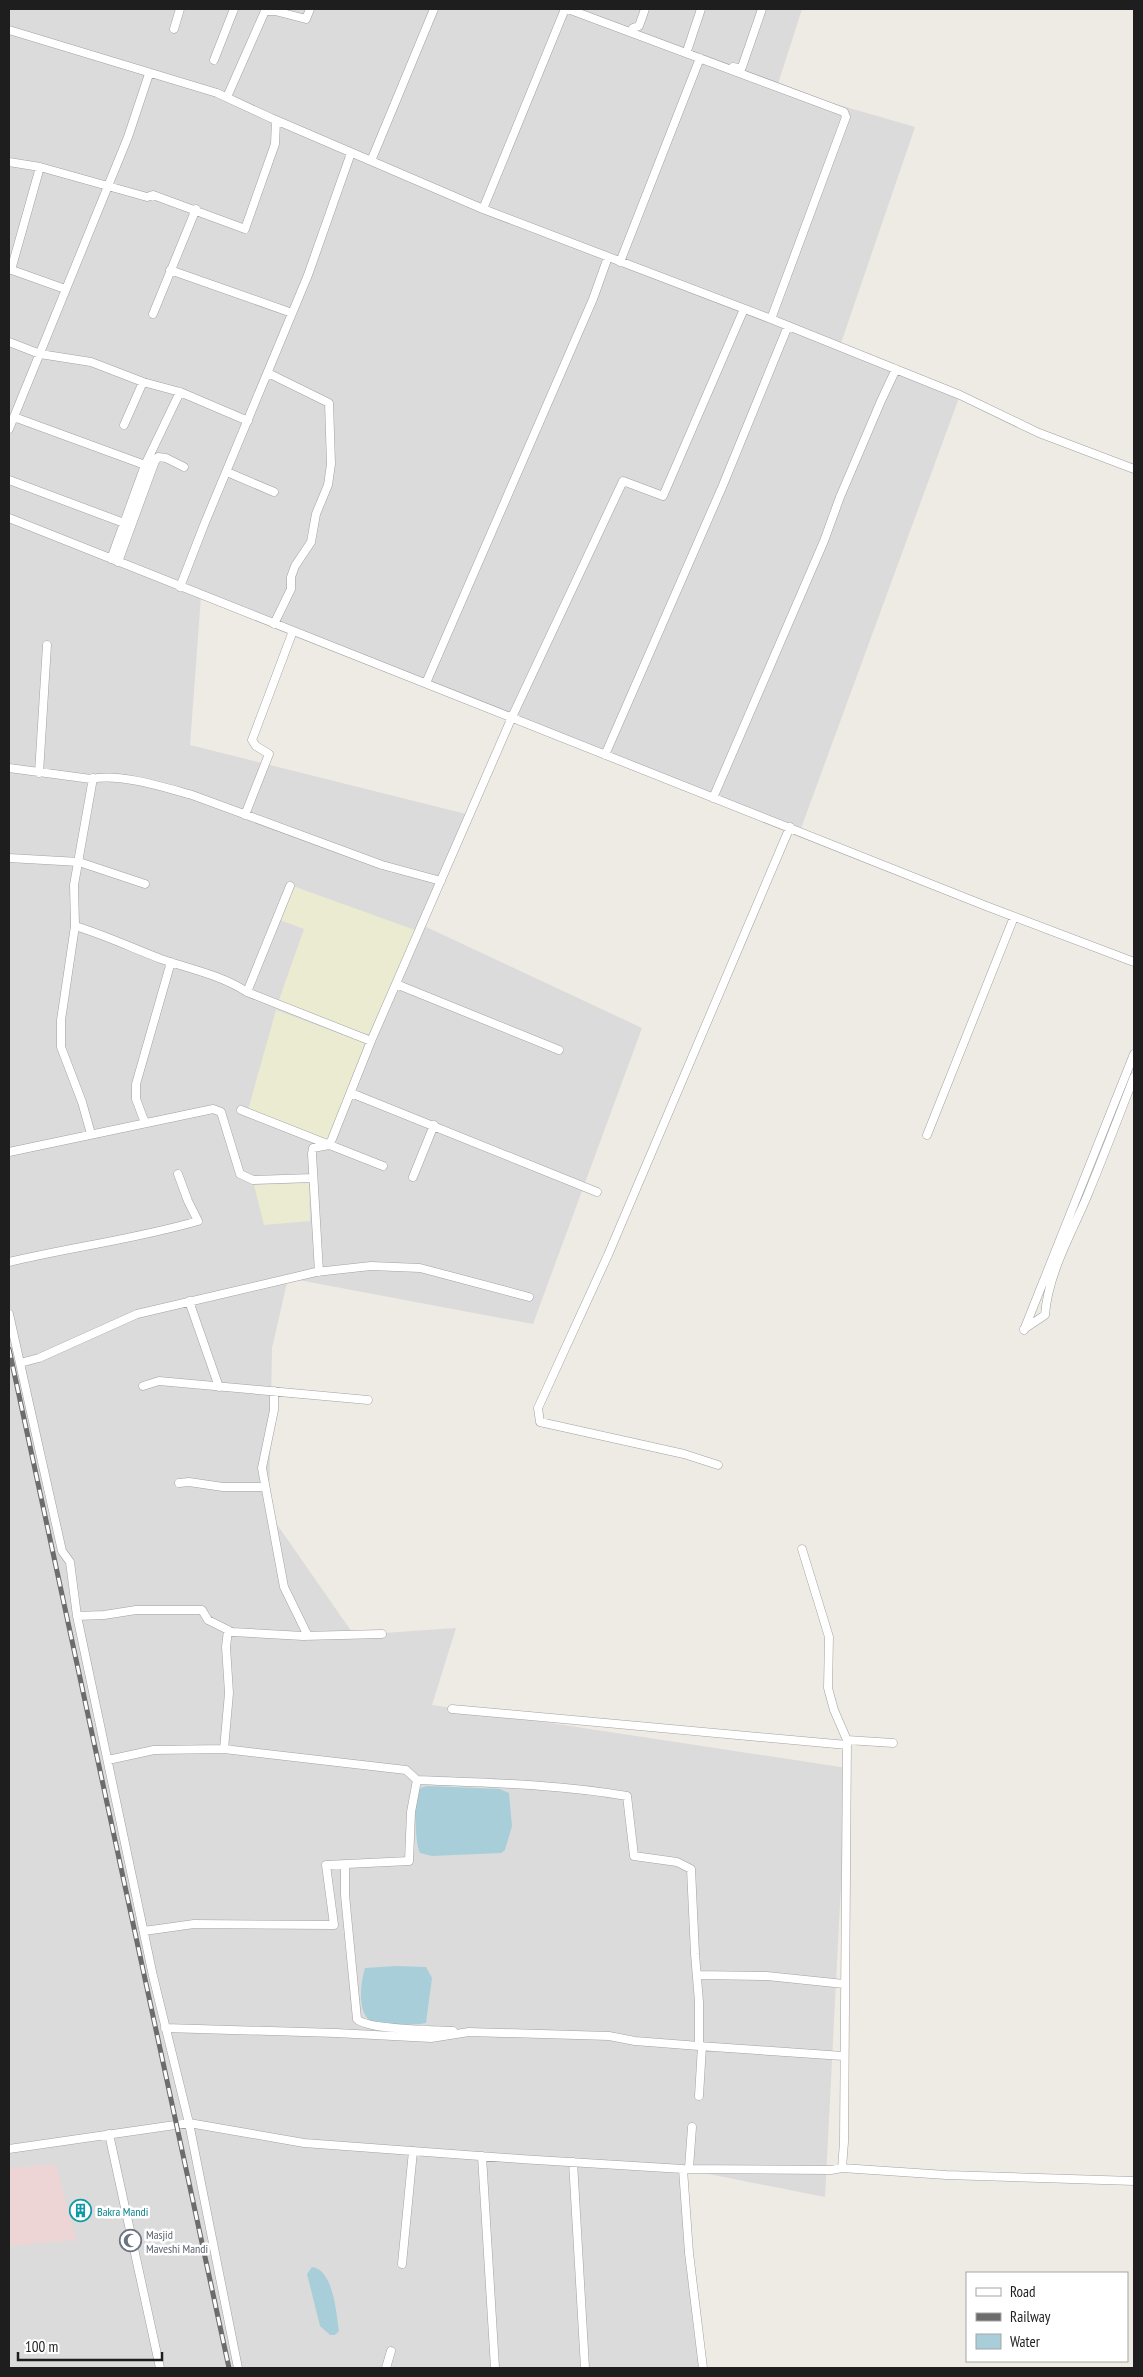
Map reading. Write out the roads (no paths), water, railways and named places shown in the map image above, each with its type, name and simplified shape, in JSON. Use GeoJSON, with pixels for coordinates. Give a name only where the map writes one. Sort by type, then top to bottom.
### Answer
{"type":"FeatureCollection","features":[{"type":"Feature","properties":{"kind":"street"},"geometry":{"type":"LineString","coordinates":[[174,29],[180,9]]}},
{"type":"Feature","properties":{"kind":"street"},"geometry":{"type":"LineString","coordinates":[[214,60],[234,9]]}},
{"type":"Feature","properties":{"kind":"street"},"geometry":{"type":"LineString","coordinates":[[226,97],[265,11],[275,11],[306,19],[310,9]]}},
{"type":"Feature","properties":{"kind":"street"},"geometry":{"type":"LineString","coordinates":[[371,161],[434,9]]}},
{"type":"Feature","properties":{"kind":"street"},"geometry":{"type":"LineString","coordinates":[[483,208],[566,9],[844,112],[846,115],[771,319]]}},
{"type":"Feature","properties":{"kind":"street"},"geometry":{"type":"LineString","coordinates":[[582,9],[688,48],[740,70],[762,9]]}},
{"type":"Feature","properties":{"kind":"street"},"geometry":{"type":"LineString","coordinates":[[632,28],[639,26],[645,9]]}},
{"type":"Feature","properties":{"kind":"street"},"geometry":{"type":"LineString","coordinates":[[688,48],[701,9]]}},
{"type":"Feature","properties":{"kind":"street"},"geometry":{"type":"LineString","coordinates":[[9,30],[150,74],[195,85],[226,97],[276,121],[483,208],[896,369],[960,395],[1039,433],[1134,469]]}},
{"type":"Feature","properties":{"kind":"street"},"geometry":{"type":"LineString","coordinates":[[620,262],[700,58]]}},
{"type":"Feature","properties":{"kind":"street"},"geometry":{"type":"LineString","coordinates":[[9,429],[128,138],[150,74]]}},
{"type":"Feature","properties":{"kind":"street"},"geometry":{"type":"LineString","coordinates":[[9,162],[40,167],[148,197],[153,195],[196,209],[245,229],[276,144],[276,121]]}},
{"type":"Feature","properties":{"kind":"street"},"geometry":{"type":"LineString","coordinates":[[180,587],[308,275],[351,153]]}},
{"type":"Feature","properties":{"kind":"street"},"geometry":{"type":"LineString","coordinates":[[40,167],[10,270],[65,289]]}},
{"type":"Feature","properties":{"kind":"street"},"geometry":{"type":"LineString","coordinates":[[153,314],[196,209]]}},
{"type":"Feature","properties":{"kind":"street"},"geometry":{"type":"LineString","coordinates":[[426,683],[586,316],[608,257]]}},
{"type":"Feature","properties":{"kind":"street"},"geometry":{"type":"LineString","coordinates":[[170,270],[292,313]]}},
{"type":"Feature","properties":{"kind":"street"},"geometry":{"type":"LineString","coordinates":[[328,1145],[371,1041],[512,717],[623,481],[663,496],[744,309]]}},
{"type":"Feature","properties":{"kind":"street"},"geometry":{"type":"LineString","coordinates":[[605,755],[719,494],[788,326]]}},
{"type":"Feature","properties":{"kind":"street"},"geometry":{"type":"LineString","coordinates":[[9,342],[40,354],[91,362],[143,382],[180,392],[248,421]]}},
{"type":"Feature","properties":{"kind":"street"},"geometry":{"type":"LineString","coordinates":[[713,798],[824,541],[840,496],[880,401],[896,369]]}},
{"type":"Feature","properties":{"kind":"street"},"geometry":{"type":"LineString","coordinates":[[268,373],[329,402],[331,464],[328,484],[316,514],[311,542],[295,566],[291,577],[291,589],[274,624]]}},
{"type":"Feature","properties":{"kind":"street"},"geometry":{"type":"LineString","coordinates":[[124,426],[143,382]]}},
{"type":"Feature","properties":{"kind":"street"},"geometry":{"type":"LineString","coordinates":[[115,561],[124,523],[145,465],[180,392]]}},
{"type":"Feature","properties":{"kind":"street"},"geometry":{"type":"LineString","coordinates":[[14,418],[145,465]]}},
{"type":"Feature","properties":{"kind":"street"},"geometry":{"type":"LineString","coordinates":[[115,561],[158,457],[166,458],[184,467]]}},
{"type":"Feature","properties":{"kind":"street"},"geometry":{"type":"LineString","coordinates":[[227,472],[274,492]]}},
{"type":"Feature","properties":{"kind":"street"},"geometry":{"type":"LineString","coordinates":[[9,480],[124,523]]}},
{"type":"Feature","properties":{"kind":"street"},"geometry":{"type":"LineString","coordinates":[[9,518],[1014,917],[1134,960]]}},
{"type":"Feature","properties":{"kind":"street"},"geometry":{"type":"LineString","coordinates":[[245,815],[269,754],[256,746],[252,740],[293,631]]}},
{"type":"Feature","properties":{"kind":"street"},"geometry":{"type":"LineString","coordinates":[[39,773],[47,645]]}},
{"type":"Feature","properties":{"kind":"street"},"geometry":{"type":"LineString","coordinates":[[9,768],[39,773],[93,778],[102,777],[161,786],[382,865],[441,881]]}},
{"type":"Feature","properties":{"kind":"street"},"geometry":{"type":"LineString","coordinates":[[90,1134],[82,1102],[61,1048],[61,1020],[75,926],[74,885],[93,778]]}},
{"type":"Feature","properties":{"kind":"street"},"geometry":{"type":"LineString","coordinates":[[718,1465],[684,1454],[540,1422],[538,1408],[608,1255],[790,828]]}},
{"type":"Feature","properties":{"kind":"street"},"geometry":{"type":"LineString","coordinates":[[9,858],[79,862],[145,884]]}},
{"type":"Feature","properties":{"kind":"street"},"geometry":{"type":"LineString","coordinates":[[247,992],[290,886]]}},
{"type":"Feature","properties":{"kind":"street"},"geometry":{"type":"LineString","coordinates":[[927,1135],[1014,917]]}},
{"type":"Feature","properties":{"kind":"street"},"geometry":{"type":"LineString","coordinates":[[75,926],[234,983],[247,992],[371,1041]]}},
{"type":"Feature","properties":{"kind":"street"},"geometry":{"type":"LineString","coordinates":[[145,1122],[136,1099],[136,1084],[171,962]]}},
{"type":"Feature","properties":{"kind":"street"},"geometry":{"type":"LineString","coordinates":[[396,984],[559,1050]]}},
{"type":"Feature","properties":{"kind":"street"},"geometry":{"type":"LineString","coordinates":[[1134,1054],[1024,1330],[1045,1315],[1046,1297],[1074,1220],[1087,1196],[1134,1077]]}},
{"type":"Feature","properties":{"kind":"street"},"geometry":{"type":"LineString","coordinates":[[351,1093],[597,1192]]}},
{"type":"Feature","properties":{"kind":"street"},"geometry":{"type":"LineString","coordinates":[[9,1152],[213,1109],[221,1112],[240,1174],[253,1180],[313,1178]]}},
{"type":"Feature","properties":{"kind":"street"},"geometry":{"type":"LineString","coordinates":[[241,1110],[383,1166]]}},
{"type":"Feature","properties":{"kind":"street"},"geometry":{"type":"LineString","coordinates":[[413,1177],[434,1125]]}},
{"type":"Feature","properties":{"kind":"street"},"geometry":{"type":"LineString","coordinates":[[319,1272],[313,1148],[328,1145]]}},
{"type":"Feature","properties":{"kind":"street"},"geometry":{"type":"LineString","coordinates":[[9,1262],[63,1249],[148,1235],[198,1221],[178,1174]]}},
{"type":"Feature","properties":{"kind":"street"},"geometry":{"type":"LineString","coordinates":[[20,1362],[39,1358],[137,1314],[319,1272],[370,1266],[420,1268],[529,1297]]}},
{"type":"Feature","properties":{"kind":"street"},"geometry":{"type":"LineString","coordinates":[[189,1301],[219,1388]]}},
{"type":"Feature","properties":{"kind":"street"},"geometry":{"type":"LineString","coordinates":[[9,1314],[62,1551],[70,1562],[78,1616],[108,1760],[165,2028],[189,2123],[238,2368]]}},
{"type":"Feature","properties":{"kind":"street"},"geometry":{"type":"LineString","coordinates":[[143,1386],[158,1381],[368,1400]]}},
{"type":"Feature","properties":{"kind":"street"},"geometry":{"type":"LineString","coordinates":[[274,1391],[274,1410],[262,1468],[284,1587],[308,1636]]}},
{"type":"Feature","properties":{"kind":"street"},"geometry":{"type":"LineString","coordinates":[[179,1482],[223,1487],[265,1487]]}},
{"type":"Feature","properties":{"kind":"street"},"geometry":{"type":"LineString","coordinates":[[802,1549],[830,1637],[828,1688],[834,1710],[847,1742],[844,2142],[842,2168]]}},
{"type":"Feature","properties":{"kind":"street"},"geometry":{"type":"LineString","coordinates":[[78,1616],[145,1609],[202,1610],[208,1620],[232,1632],[308,1636],[382,1634]]}},
{"type":"Feature","properties":{"kind":"street"},"geometry":{"type":"LineString","coordinates":[[224,1749],[228,1693],[226,1647],[228,1630]]}},
{"type":"Feature","properties":{"kind":"street"},"geometry":{"type":"LineString","coordinates":[[452,1709],[847,1742],[893,1743]]}},
{"type":"Feature","properties":{"kind":"street"},"geometry":{"type":"LineString","coordinates":[[108,1760],[154,1750],[224,1749],[406,1770],[418,1780],[591,1790],[627,1796],[634,1856],[677,1862],[691,1869],[699,2002],[699,2096]]}},
{"type":"Feature","properties":{"kind":"street"},"geometry":{"type":"LineString","coordinates":[[144,1931],[194,1924],[334,1925],[326,1866],[409,1862],[412,1812],[418,1780]]}},
{"type":"Feature","properties":{"kind":"street"},"geometry":{"type":"LineString","coordinates":[[344,1866],[356,2019],[361,2024],[379,2027],[470,2032],[609,2036],[634,2041],[844,2056]]}},
{"type":"Feature","properties":{"kind":"street"},"geometry":{"type":"LineString","coordinates":[[696,1975],[767,1976],[844,1984]]}},
{"type":"Feature","properties":{"kind":"street"},"geometry":{"type":"LineString","coordinates":[[165,2028],[431,2038],[470,2032]]}},
{"type":"Feature","properties":{"kind":"street"},"geometry":{"type":"LineString","coordinates":[[9,2149],[189,2123],[304,2143],[686,2169],[831,2170],[842,2168],[946,2175],[1134,2181]]}},
{"type":"Feature","properties":{"kind":"street"},"geometry":{"type":"LineString","coordinates":[[692,2128],[686,2169],[689,2253],[703,2368]]}},
{"type":"Feature","properties":{"kind":"street"},"geometry":{"type":"LineString","coordinates":[[108,2134],[160,2368]]}},
{"type":"Feature","properties":{"kind":"street"},"geometry":{"type":"LineString","coordinates":[[402,2264],[413,2151]]}},
{"type":"Feature","properties":{"kind":"street"},"geometry":{"type":"LineString","coordinates":[[482,2156],[495,2368]]}},
{"type":"Feature","properties":{"kind":"street"},"geometry":{"type":"LineString","coordinates":[[573,2162],[585,2368]]}},
{"type":"Feature","properties":{"kind":"street"},"geometry":{"type":"LineString","coordinates":[[386,2368],[391,2351]]}},
{"type":"Feature","properties":{"kind":"water"},"geometry":{"type":"Polygon","coordinates":[[[427,1786],[500,1789],[509,1793],[512,1826],[505,1850],[501,1853],[432,1856],[420,1853],[416,1833],[416,1798],[419,1790],[427,1786]]]}},
{"type":"Feature","properties":{"kind":"water"},"geometry":{"type":"Polygon","coordinates":[[[426,1967],[432,1978],[426,2023],[387,2025],[372,2022],[367,2018],[361,1996],[365,1968],[426,1967]]]}},
{"type":"Feature","properties":{"kind":"water"},"geometry":{"type":"Polygon","coordinates":[[[312,2267],[319,2270],[325,2276],[333,2293],[339,2331],[335,2335],[330,2335],[320,2326],[307,2274],[312,2267]]]}},
{"type":"Feature","properties":{"kind":"railway"},"geometry":{"type":"LineString","coordinates":[[9,1349],[229,2368]]}},
{"type":"Feature","properties":{"kind":"place","name":"Bakra Mandi"},"geometry":{"type":"Point","coordinates":[81,2211]}},
{"type":"Feature","properties":{"kind":"place","name":"Masjid Maveshi Mandi"},"geometry":{"type":"Point","coordinates":[130,2241]}}]}
